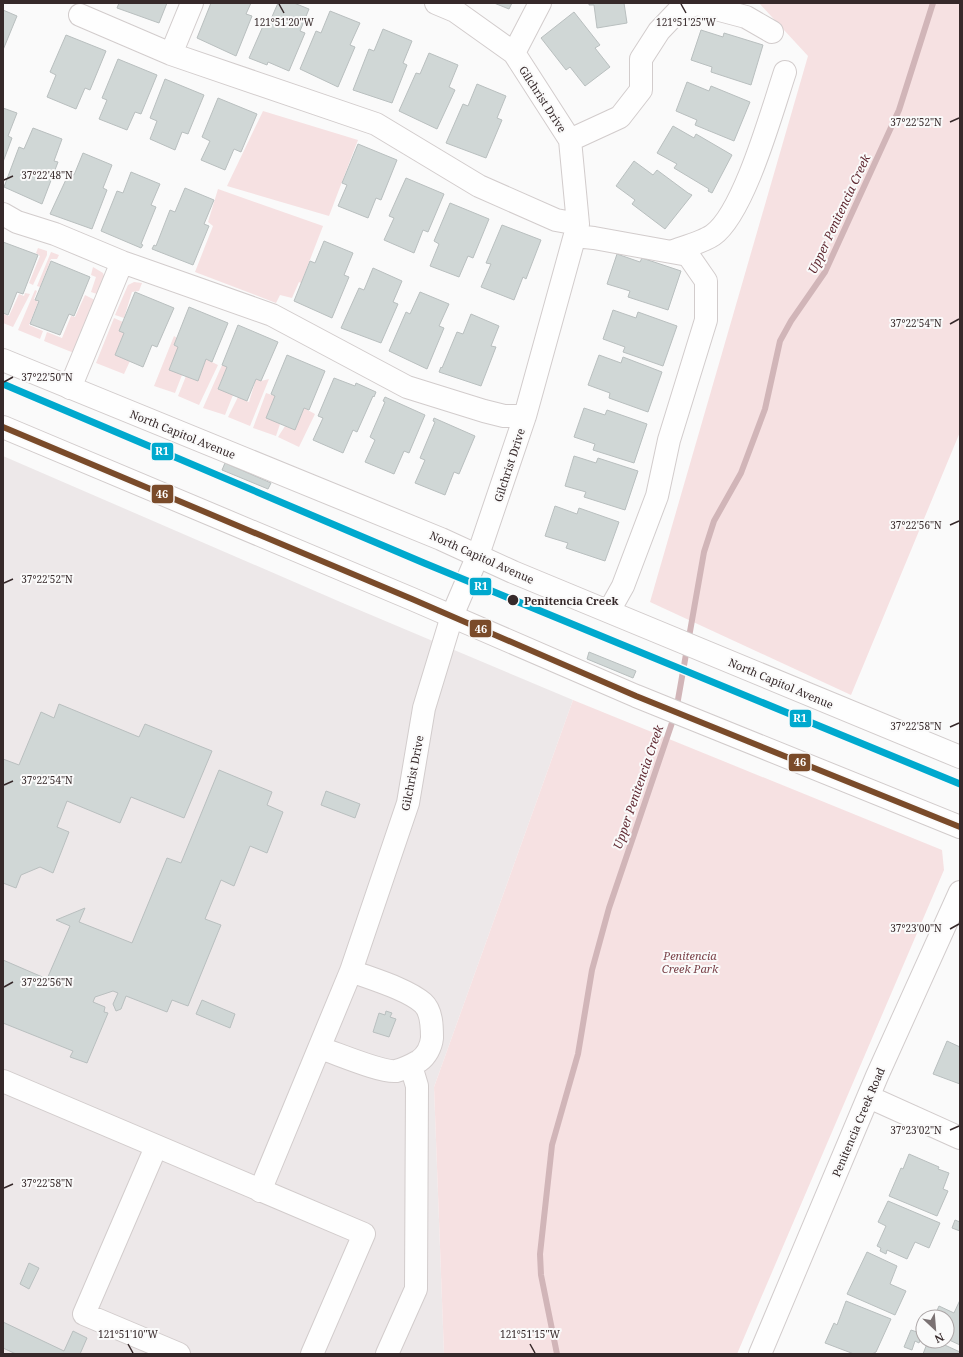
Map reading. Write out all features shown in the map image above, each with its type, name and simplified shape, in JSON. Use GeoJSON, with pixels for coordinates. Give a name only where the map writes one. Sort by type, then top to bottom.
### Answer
{"type":"FeatureCollection","features":[{"type":"Feature","properties":{"kind":"main road"},"geometry":{"type":"LineString","coordinates":[[171,54],[192,3]]}},
{"type":"Feature","properties":{"kind":"main road","name":"Gilchrist Drive"},"geometry":{"type":"LineString","coordinates":[[260,1190],[351,971],[408,803],[424,708],[452,616],[478,555],[525,416],[577,230],[570,140],[514,53],[455,11],[436,3]]}},
{"type":"Feature","properties":{"kind":"main road"},"geometry":{"type":"LineString","coordinates":[[514,53],[540,3]]}},
{"type":"Feature","properties":{"kind":"main road"},"geometry":{"type":"LineString","coordinates":[[570,140],[620,117],[641,90],[641,59],[659,31],[678,11],[697,4],[746,17],[772,32]]}},
{"type":"Feature","properties":{"kind":"main road"},"geometry":{"type":"LineString","coordinates":[[80,14],[171,54],[376,124],[479,186],[577,230],[688,255],[706,281],[706,320],[669,440],[657,496],[623,586],[609,611]]}},
{"type":"Feature","properties":{"kind":"main road"},"geometry":{"type":"LineString","coordinates":[[673,251],[712,235],[729,217],[744,188],[785,72]]}},
{"type":"Feature","properties":{"kind":"main road"},"geometry":{"type":"LineString","coordinates":[[3,214],[17,222],[55,234],[122,262],[272,315],[407,387],[504,416],[525,416]]}},
{"type":"Feature","properties":{"kind":"main road"},"geometry":{"type":"LineString","coordinates":[[70,388],[122,262]]}},
{"type":"Feature","properties":{"kind":"main road","name":"North Capitol Avenue"},"geometry":{"type":"LineString","coordinates":[[3,360],[478,555],[513,572],[960,757]]}},
{"type":"Feature","properties":{"kind":"main road"},"geometry":{"type":"LineString","coordinates":[[3,427],[452,616],[636,696],[960,827]]}},
{"type":"Feature","properties":{"kind":"main road","name":"Penitencia Creek Road"},"geometry":{"type":"LineString","coordinates":[[760,1354],[869,1097],[960,892]]}},
{"type":"Feature","properties":{"kind":"main road"},"geometry":{"type":"LineString","coordinates":[[320,1048],[382,1069],[395,1071],[411,1066],[424,1057],[431,1043],[432,1028],[430,1017],[425,1005],[414,996],[351,971]]}},
{"type":"Feature","properties":{"kind":"main road"},"geometry":{"type":"LineString","coordinates":[[387,1354],[416,1289],[417,1086],[411,1066]]}},
{"type":"Feature","properties":{"kind":"main road"},"geometry":{"type":"LineString","coordinates":[[3,1082],[364,1234],[312,1354]]}},
{"type":"Feature","properties":{"kind":"main road"},"geometry":{"type":"LineString","coordinates":[[869,1097],[960,1138]]}},
{"type":"Feature","properties":{"kind":"main road"},"geometry":{"type":"LineString","coordinates":[[156,1147],[84,1314],[179,1354]]}},
{"type":"Feature","properties":{"kind":"shaded area"},"geometry":{"type":"Polygon","coordinates":[[[3,456],[345,604],[573,700],[434,1087],[444,1354],[3,1354],[3,456]]]}},
{"type":"Feature","properties":{"kind":"green space"},"geometry":{"type":"Polygon","coordinates":[[[759,3],[960,3],[960,432],[851,695],[650,602],[808,56],[759,3]]]}},
{"type":"Feature","properties":{"kind":"green space"},"geometry":{"type":"Polygon","coordinates":[[[263,111],[358,140],[329,216],[227,186],[263,111]]]}},
{"type":"Feature","properties":{"kind":"green space"},"geometry":{"type":"Polygon","coordinates":[[[218,189],[323,226],[301,283],[299,282],[292,298],[280,295],[276,303],[195,272],[213,226],[208,222],[218,189]]]}},
{"type":"Feature","properties":{"kind":"green space"},"geometry":{"type":"Polygon","coordinates":[[[38,248],[47,251],[47,255],[33,285],[29,283],[40,256],[36,253],[38,248]]]}},
{"type":"Feature","properties":{"kind":"green space"},"geometry":{"type":"Polygon","coordinates":[[[51,252],[59,255],[57,259],[51,259],[40,287],[37,286],[51,252]]]}},
{"type":"Feature","properties":{"kind":"green space"},"geometry":{"type":"Polygon","coordinates":[[[93,267],[103,273],[104,276],[100,295],[91,292],[96,277],[91,275],[93,267]]]}},
{"type":"Feature","properties":{"kind":"green space"},"geometry":{"type":"Polygon","coordinates":[[[134,282],[142,283],[139,291],[132,292],[124,318],[115,315],[128,285],[134,282]]]}},
{"type":"Feature","properties":{"kind":"green space"},"geometry":{"type":"Polygon","coordinates":[[[35,290],[37,291],[34,299],[38,302],[29,325],[43,331],[40,339],[18,330],[35,290]]]}},
{"type":"Feature","properties":{"kind":"green space"},"geometry":{"type":"Polygon","coordinates":[[[25,293],[30,294],[13,327],[3,323],[3,314],[9,316],[19,294],[24,296],[25,293]]]}},
{"type":"Feature","properties":{"kind":"green space"},"geometry":{"type":"Polygon","coordinates":[[[85,295],[97,301],[74,353],[44,341],[47,332],[62,338],[71,316],[75,317],[85,295]]]}},
{"type":"Feature","properties":{"kind":"green space"},"geometry":{"type":"Polygon","coordinates":[[[114,318],[123,322],[119,331],[124,333],[115,355],[130,361],[124,374],[96,363],[114,318]]]}},
{"type":"Feature","properties":{"kind":"green space"},"geometry":{"type":"Polygon","coordinates":[[[174,336],[177,338],[174,345],[178,347],[182,375],[175,393],[154,386],[174,336]]]}},
{"type":"Feature","properties":{"kind":"green space"},"geometry":{"type":"Polygon","coordinates":[[[206,359],[218,365],[199,405],[178,396],[186,376],[198,381],[206,359]]]}},
{"type":"Feature","properties":{"kind":"green space"},"geometry":{"type":"Polygon","coordinates":[[[222,365],[227,367],[218,388],[233,395],[225,415],[203,408],[222,365]]]}},
{"type":"Feature","properties":{"kind":"green space"},"geometry":{"type":"Polygon","coordinates":[[[256,379],[261,381],[269,379],[250,426],[228,417],[238,397],[249,402],[256,379]]]}},
{"type":"Feature","properties":{"kind":"green space"},"geometry":{"type":"Polygon","coordinates":[[[266,393],[275,396],[280,424],[276,436],[253,428],[266,393]]]}},
{"type":"Feature","properties":{"kind":"green space"},"geometry":{"type":"Polygon","coordinates":[[[304,408],[315,414],[299,447],[278,437],[285,426],[295,430],[304,408]]]}},
{"type":"Feature","properties":{"kind":"green space","name":"Penitencia Creek Park"},"geometry":{"type":"Polygon","coordinates":[[[573,700],[942,850],[944,870],[737,1354],[444,1354],[434,1087],[573,700]]]}},
{"type":"Feature","properties":{"kind":"building"},"geometry":{"type":"Polygon","coordinates":[[[119,3],[167,3],[159,23],[117,8],[119,3]]]}},
{"type":"Feature","properties":{"kind":"building"},"geometry":{"type":"Polygon","coordinates":[[[211,3],[251,3],[246,14],[252,16],[236,56],[197,38],[211,3]]]}},
{"type":"Feature","properties":{"kind":"building"},"geometry":{"type":"Polygon","coordinates":[[[278,3],[294,3],[309,9],[300,31],[305,33],[289,71],[268,62],[267,65],[249,58],[267,17],[271,19],[278,3]]]}},
{"type":"Feature","properties":{"kind":"building"},"geometry":{"type":"Polygon","coordinates":[[[494,3],[512,3],[509,9],[494,3]]]}},
{"type":"Feature","properties":{"kind":"building"},"geometry":{"type":"Polygon","coordinates":[[[589,3],[624,3],[627,23],[597,28],[594,5],[589,5],[589,3]]]}},
{"type":"Feature","properties":{"kind":"building"},"geometry":{"type":"Polygon","coordinates":[[[3,10],[17,16],[3,50],[3,10]]]}},
{"type":"Feature","properties":{"kind":"building"},"geometry":{"type":"Polygon","coordinates":[[[330,11],[360,23],[350,45],[355,47],[338,87],[300,69],[316,31],[321,33],[330,11]]]}},
{"type":"Feature","properties":{"kind":"building"},"geometry":{"type":"Polygon","coordinates":[[[574,12],[600,45],[595,48],[610,67],[585,86],[570,67],[566,70],[541,38],[574,12]]]}},
{"type":"Feature","properties":{"kind":"building"},"geometry":{"type":"Polygon","coordinates":[[[383,29],[412,41],[403,63],[407,65],[392,103],[353,90],[369,49],[374,51],[383,29]]]}},
{"type":"Feature","properties":{"kind":"building"},"geometry":{"type":"Polygon","coordinates":[[[701,30],[723,37],[724,33],[763,45],[751,85],[711,72],[712,67],[691,60],[701,30]]]}},
{"type":"Feature","properties":{"kind":"building"},"geometry":{"type":"Polygon","coordinates":[[[66,35],[106,51],[90,90],[85,88],[76,109],[47,97],[56,75],[50,72],[66,35]]]}},
{"type":"Feature","properties":{"kind":"building"},"geometry":{"type":"Polygon","coordinates":[[[429,53],[458,65],[449,87],[455,90],[437,129],[399,111],[416,73],[420,74],[429,53]]]}},
{"type":"Feature","properties":{"kind":"building"},"geometry":{"type":"Polygon","coordinates":[[[118,59],[157,75],[141,114],[135,112],[127,130],[99,119],[107,100],[102,98],[118,59]]]}},
{"type":"Feature","properties":{"kind":"building"},"geometry":{"type":"Polygon","coordinates":[[[165,79],[204,95],[188,134],[182,132],[175,150],[150,139],[157,121],[150,118],[165,79]]]}},
{"type":"Feature","properties":{"kind":"building"},"geometry":{"type":"Polygon","coordinates":[[[687,82],[709,91],[711,86],[750,102],[734,141],[695,125],[697,120],[676,111],[687,82]]]}},
{"type":"Feature","properties":{"kind":"building"},"geometry":{"type":"Polygon","coordinates":[[[477,84],[506,96],[497,118],[502,120],[486,158],[446,143],[463,104],[468,106],[477,84]]]}},
{"type":"Feature","properties":{"kind":"building"},"geometry":{"type":"Polygon","coordinates":[[[218,98],[257,114],[241,152],[234,149],[225,170],[201,160],[210,141],[202,137],[218,98]]]}},
{"type":"Feature","properties":{"kind":"building"},"geometry":{"type":"Polygon","coordinates":[[[3,108],[17,113],[8,136],[12,138],[3,162],[3,108]]]}},
{"type":"Feature","properties":{"kind":"building"},"geometry":{"type":"Polygon","coordinates":[[[673,126],[694,138],[696,134],[732,155],[712,193],[708,191],[709,189],[674,168],[677,164],[657,153],[673,126]]]}},
{"type":"Feature","properties":{"kind":"building"},"geometry":{"type":"Polygon","coordinates":[[[33,128],[62,139],[54,161],[58,162],[42,204],[4,187],[19,147],[24,149],[33,128]]]}},
{"type":"Feature","properties":{"kind":"building"},"geometry":{"type":"Polygon","coordinates":[[[358,144],[397,160],[381,200],[376,198],[368,218],[338,206],[347,185],[342,183],[358,144]]]}},
{"type":"Feature","properties":{"kind":"building"},"geometry":{"type":"Polygon","coordinates":[[[83,153],[112,165],[103,188],[107,190],[92,229],[50,214],[69,173],[74,175],[83,153]]]}},
{"type":"Feature","properties":{"kind":"building"},"geometry":{"type":"Polygon","coordinates":[[[634,161],[653,175],[657,170],[692,195],[665,229],[632,204],[635,200],[616,186],[634,161]]]}},
{"type":"Feature","properties":{"kind":"building"},"geometry":{"type":"Polygon","coordinates":[[[131,172],[160,184],[151,205],[156,207],[141,244],[143,245],[141,248],[101,231],[117,191],[123,193],[131,172]]]}},
{"type":"Feature","properties":{"kind":"building"},"geometry":{"type":"Polygon","coordinates":[[[406,178],[444,194],[428,232],[423,230],[414,253],[384,240],[394,218],[389,216],[406,178]]]}},
{"type":"Feature","properties":{"kind":"building"},"geometry":{"type":"Polygon","coordinates":[[[185,188],[214,200],[204,224],[209,226],[193,265],[152,249],[154,245],[156,246],[170,210],[175,212],[185,188]]]}},
{"type":"Feature","properties":{"kind":"building"},"geometry":{"type":"Polygon","coordinates":[[[450,203],[489,219],[473,258],[468,256],[459,277],[430,266],[439,244],[434,241],[450,203]]]}},
{"type":"Feature","properties":{"kind":"building"},"geometry":{"type":"Polygon","coordinates":[[[502,225],[541,240],[526,279],[523,277],[514,300],[481,287],[491,264],[486,263],[502,225]]]}},
{"type":"Feature","properties":{"kind":"building"},"geometry":{"type":"Polygon","coordinates":[[[324,241],[353,253],[344,275],[349,277],[332,318],[294,301],[310,261],[315,263],[324,241]]]}},
{"type":"Feature","properties":{"kind":"building"},"geometry":{"type":"Polygon","coordinates":[[[3,242],[38,255],[23,294],[17,292],[8,315],[3,313],[3,242]]]}},
{"type":"Feature","properties":{"kind":"building"},"geometry":{"type":"Polygon","coordinates":[[[617,254],[640,262],[642,258],[681,271],[668,310],[628,297],[630,291],[607,284],[617,254]]]}},
{"type":"Feature","properties":{"kind":"building"},"geometry":{"type":"Polygon","coordinates":[[[51,261],[90,277],[74,316],[69,314],[60,335],[30,324],[39,301],[35,300],[51,261]]]}},
{"type":"Feature","properties":{"kind":"building"},"geometry":{"type":"Polygon","coordinates":[[[373,268],[402,281],[393,302],[398,304],[381,343],[341,328],[359,288],[364,290],[373,268]]]}},
{"type":"Feature","properties":{"kind":"building"},"geometry":{"type":"Polygon","coordinates":[[[135,292],[174,308],[157,347],[152,345],[143,367],[115,355],[124,333],[119,331],[135,292]]]}},
{"type":"Feature","properties":{"kind":"building"},"geometry":{"type":"Polygon","coordinates":[[[420,292],[449,304],[439,326],[444,328],[427,369],[389,351],[406,312],[410,314],[420,292]]]}},
{"type":"Feature","properties":{"kind":"building"},"geometry":{"type":"Polygon","coordinates":[[[189,307],[228,323],[212,362],[206,359],[198,381],[169,370],[178,347],[174,345],[189,307]]]}},
{"type":"Feature","properties":{"kind":"building"},"geometry":{"type":"Polygon","coordinates":[[[613,310],[636,318],[638,312],[677,326],[663,366],[623,352],[625,347],[603,339],[613,310]]]}},
{"type":"Feature","properties":{"kind":"building"},"geometry":{"type":"Polygon","coordinates":[[[471,314],[499,326],[491,346],[496,347],[481,386],[439,372],[457,332],[463,334],[471,314]]]}},
{"type":"Feature","properties":{"kind":"building"},"geometry":{"type":"Polygon","coordinates":[[[238,325],[278,342],[261,381],[256,379],[247,401],[218,389],[227,367],[222,365],[238,325]]]}},
{"type":"Feature","properties":{"kind":"building"},"geometry":{"type":"Polygon","coordinates":[[[287,355],[325,371],[309,410],[304,408],[295,430],[266,418],[275,396],[271,394],[287,355]]]}},
{"type":"Feature","properties":{"kind":"building"},"geometry":{"type":"Polygon","coordinates":[[[599,355],[621,363],[623,357],[662,372],[648,412],[609,398],[610,393],[588,385],[599,355]]]}},
{"type":"Feature","properties":{"kind":"building"},"geometry":{"type":"Polygon","coordinates":[[[334,378],[355,386],[356,383],[376,392],[357,432],[353,430],[343,453],[313,440],[323,418],[318,416],[334,378]]]}},
{"type":"Feature","properties":{"kind":"building"},"geometry":{"type":"Polygon","coordinates":[[[385,397],[425,415],[409,453],[404,451],[394,474],[365,462],[375,440],[370,437],[385,402],[383,401],[385,397]]]}},
{"type":"Feature","properties":{"kind":"building"},"geometry":{"type":"Polygon","coordinates":[[[584,408],[605,415],[607,410],[647,424],[634,463],[593,450],[595,444],[574,437],[584,408]]]}},
{"type":"Feature","properties":{"kind":"building"},"geometry":{"type":"Polygon","coordinates":[[[434,418],[475,436],[459,474],[454,472],[445,495],[415,483],[425,460],[420,458],[435,422],[433,421],[434,418]]]}},
{"type":"Feature","properties":{"kind":"building"},"geometry":{"type":"Polygon","coordinates":[[[574,456],[596,463],[598,458],[638,471],[625,510],[584,497],[586,492],[565,486],[574,456]]]}},
{"type":"Feature","properties":{"kind":"building"},"geometry":{"type":"Polygon","coordinates":[[[225,463],[271,483],[268,489],[222,470],[225,463]]]}},
{"type":"Feature","properties":{"kind":"building"},"geometry":{"type":"Polygon","coordinates":[[[555,506],[577,514],[579,508],[619,522],[605,561],[566,548],[568,543],[545,536],[555,506]]]}},
{"type":"Feature","properties":{"kind":"building"},"geometry":{"type":"Polygon","coordinates":[[[589,652],[636,671],[633,678],[587,659],[589,652]]]}},
{"type":"Feature","properties":{"kind":"building"},"geometry":{"type":"Polygon","coordinates":[[[59,704],[139,737],[145,724],[212,751],[184,818],[131,797],[120,823],[67,801],[57,827],[69,832],[53,873],[40,867],[21,875],[16,888],[3,883],[3,759],[19,765],[41,712],[54,718],[59,704]]]}},
{"type":"Feature","properties":{"kind":"building"},"geometry":{"type":"Polygon","coordinates":[[[219,770],[272,792],[267,805],[283,812],[267,853],[250,846],[234,886],[221,880],[205,919],[221,925],[188,1006],[172,1000],[167,1012],[126,996],[121,1009],[116,1011],[113,1004],[118,993],[113,991],[95,997],[93,1002],[105,1007],[104,1012],[108,1013],[87,1063],[70,1057],[73,1051],[3,1023],[3,960],[47,979],[70,926],[56,920],[85,908],[79,922],[132,943],[167,858],[181,863],[219,770]]]}},
{"type":"Feature","properties":{"kind":"building"},"geometry":{"type":"Polygon","coordinates":[[[326,791],[360,804],[355,818],[321,805],[326,791]]]}},
{"type":"Feature","properties":{"kind":"building"},"geometry":{"type":"Polygon","coordinates":[[[202,1000],[235,1014],[230,1028],[196,1014],[202,1000]]]}},
{"type":"Feature","properties":{"kind":"building"},"geometry":{"type":"Polygon","coordinates":[[[386,1011],[392,1013],[390,1017],[396,1019],[389,1037],[373,1032],[379,1013],[385,1015],[386,1011]]]}},
{"type":"Feature","properties":{"kind":"building"},"geometry":{"type":"Polygon","coordinates":[[[947,1041],[960,1047],[960,1084],[933,1074],[947,1041]]]}},
{"type":"Feature","properties":{"kind":"building"},"geometry":{"type":"Polygon","coordinates":[[[909,1154],[949,1173],[943,1189],[948,1191],[937,1216],[889,1196],[901,1168],[903,1169],[909,1154]]]}},
{"type":"Feature","properties":{"kind":"building"},"geometry":{"type":"Polygon","coordinates":[[[888,1201],[940,1223],[929,1248],[915,1242],[907,1259],[887,1250],[886,1254],[880,1251],[881,1248],[877,1246],[886,1226],[878,1222],[888,1201]]]}},
{"type":"Feature","properties":{"kind":"building"},"geometry":{"type":"Polygon","coordinates":[[[955,1220],[960,1222],[960,1231],[952,1228],[955,1220]]]}},
{"type":"Feature","properties":{"kind":"building"},"geometry":{"type":"Polygon","coordinates":[[[867,1252],[897,1266],[890,1284],[906,1291],[895,1315],[847,1294],[867,1252]]]}},
{"type":"Feature","properties":{"kind":"building"},"geometry":{"type":"Polygon","coordinates":[[[29,1263],[39,1268],[29,1289],[20,1284],[29,1263]]]}},
{"type":"Feature","properties":{"kind":"building"},"geometry":{"type":"Polygon","coordinates":[[[960,1300],[960,1345],[955,1343],[955,1311],[960,1300]]]}},
{"type":"Feature","properties":{"kind":"building"},"geometry":{"type":"Polygon","coordinates":[[[846,1301],[891,1319],[876,1352],[872,1354],[854,1354],[825,1343],[834,1323],[837,1325],[846,1301]]]}},
{"type":"Feature","properties":{"kind":"building"},"geometry":{"type":"Polygon","coordinates":[[[939,1306],[945,1309],[938,1309],[939,1306]]]}},
{"type":"Feature","properties":{"kind":"building"},"geometry":{"type":"Polygon","coordinates":[[[3,1322],[64,1351],[73,1331],[87,1338],[80,1354],[16,1354],[3,1348],[3,1322]]]}},
{"type":"Feature","properties":{"kind":"building"},"geometry":{"type":"Polygon","coordinates":[[[911,1330],[915,1331],[915,1341],[912,1350],[904,1347],[911,1330]]]}},
{"type":"Feature","properties":{"kind":"building"},"geometry":{"type":"Polygon","coordinates":[[[925,1349],[953,1349],[960,1352],[960,1354],[923,1354],[925,1349]]]}},
{"type":"Feature","properties":{"kind":"waterway","name":"Upper Penitencia Creek"},"geometry":{"type":"LineString","coordinates":[[557,1354],[541,1275],[540,1254],[552,1145],[578,1054],[592,970],[609,908],[676,711],[704,552],[714,521],[741,473],[765,409],[780,341],[791,321],[825,272],[899,110],[933,3]]}},
{"type":"Feature","properties":{"kind":"transit line","name":"R1"},"geometry":{"type":"LineString","coordinates":[[3,384],[424,563],[960,784]]}},
{"type":"Feature","properties":{"kind":"transit line","name":"46"},"geometry":{"type":"LineString","coordinates":[[3,427],[412,599],[636,696],[960,827]]}},
{"type":"Feature","properties":{"kind":"place","name":"Penitencia Creek"},"geometry":{"type":"Point","coordinates":[513,600]}}]}
